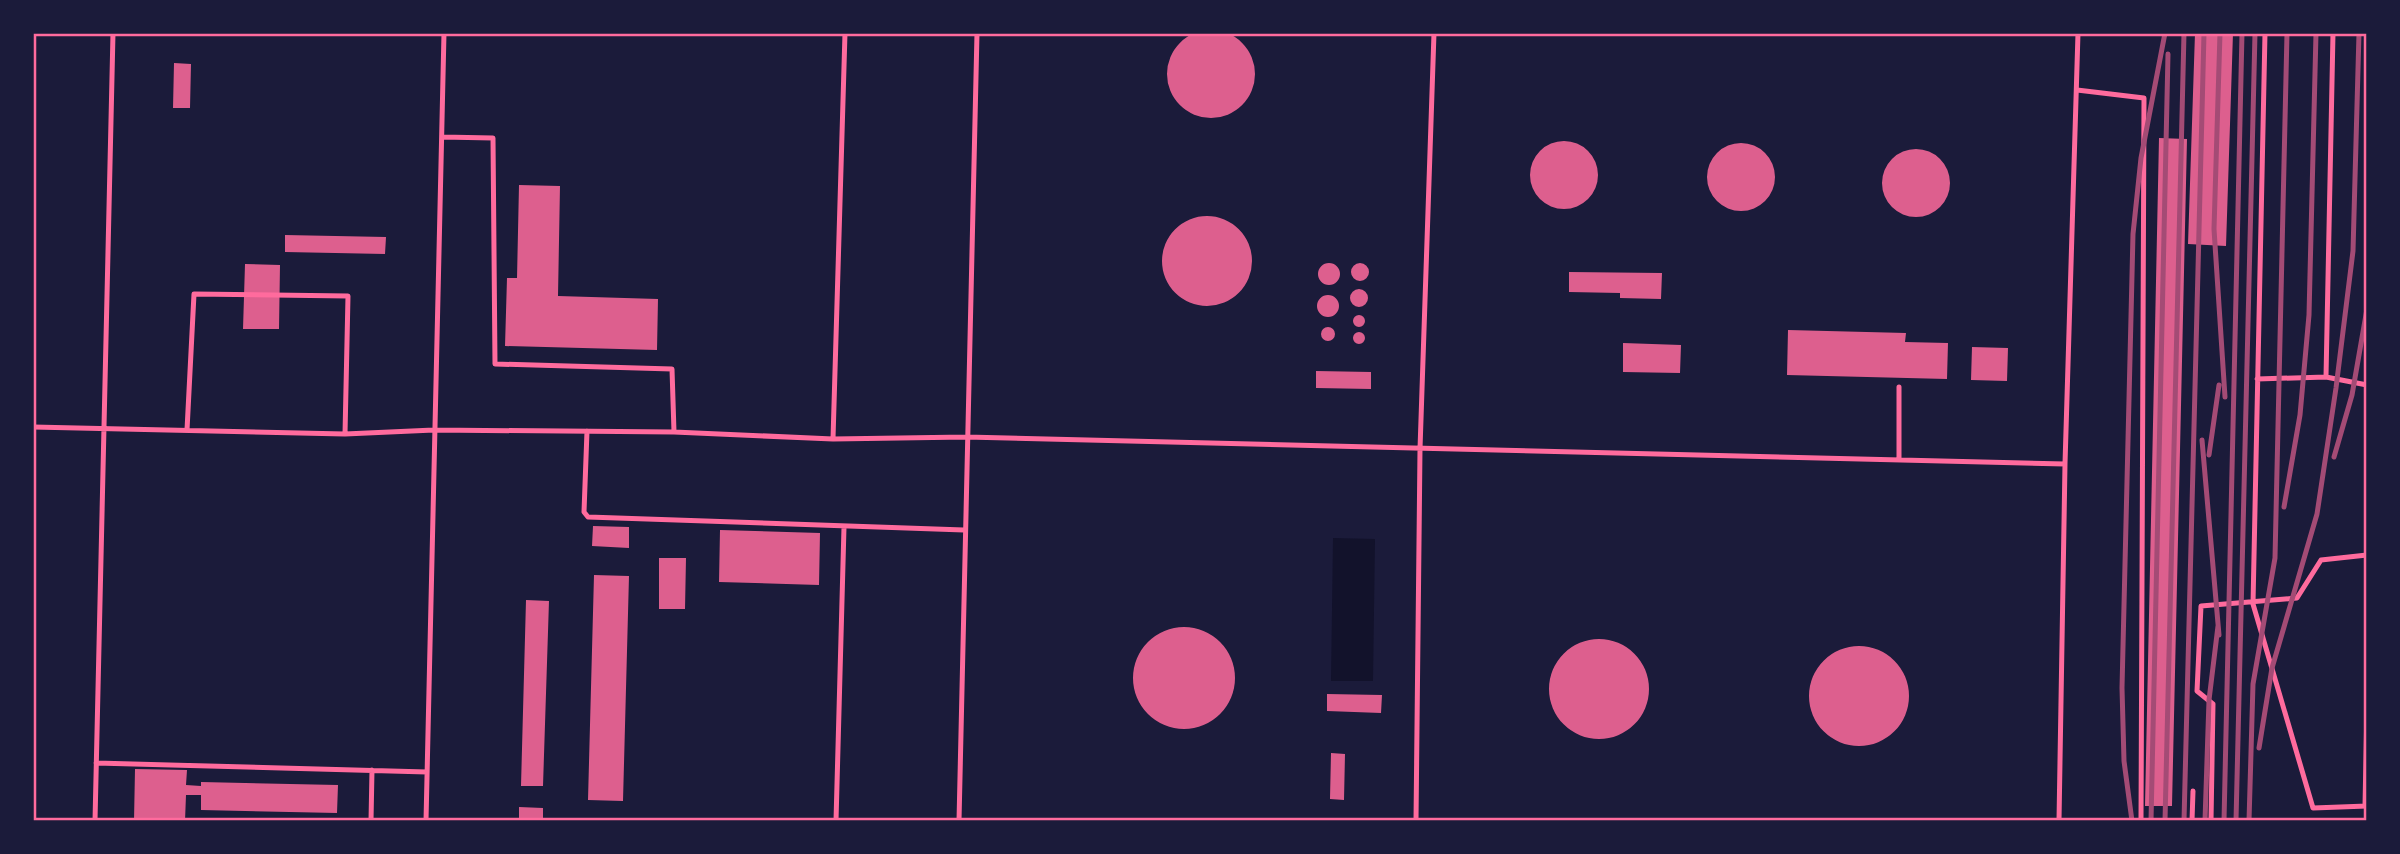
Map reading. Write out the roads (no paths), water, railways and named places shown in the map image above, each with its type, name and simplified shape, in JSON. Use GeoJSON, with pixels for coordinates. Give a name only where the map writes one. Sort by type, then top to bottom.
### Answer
{"type":"FeatureCollection","features":[{"type":"Feature","properties":{"kind":"lane"},"geometry":{"type":"LineString","coordinates":[[95,821],[113,33]]}},
{"type":"Feature","properties":{"kind":"lane"},"geometry":{"type":"LineString","coordinates":[[426,821],[444,33]]}},
{"type":"Feature","properties":{"kind":"lane"},"geometry":{"type":"LineString","coordinates":[[833,439],[845,33]]}},
{"type":"Feature","properties":{"kind":"lane"},"geometry":{"type":"LineString","coordinates":[[959,821],[977,33]]}},
{"type":"Feature","properties":{"kind":"lane"},"geometry":{"type":"LineString","coordinates":[[1416,821],[1420,449],[1434,33]]}},
{"type":"Feature","properties":{"kind":"lane"},"geometry":{"type":"LineString","coordinates":[[2059,821],[2065,464],[2078,33]]}},
{"type":"Feature","properties":{"kind":"lane"},"geometry":{"type":"LineString","coordinates":[[2265,33],[2253,604],[2313,808],[2366,806],[2367,707]]}},
{"type":"Feature","properties":{"kind":"lane"},"geometry":{"type":"LineString","coordinates":[[2326,377],[2333,33]]}},
{"type":"Feature","properties":{"kind":"lane"},"geometry":{"type":"LineString","coordinates":[[2077,90],[2144,98],[2141,821]]}},
{"type":"Feature","properties":{"kind":"lane"},"geometry":{"type":"LineString","coordinates":[[442,137],[493,138],[495,364],[672,369],[674,432]]}},
{"type":"Feature","properties":{"kind":"lane"},"geometry":{"type":"LineString","coordinates":[[187,430],[194,293],[348,296],[345,434]]}},
{"type":"Feature","properties":{"kind":"lane"},"geometry":{"type":"LineString","coordinates":[[2258,379],[2326,377],[2367,385]]}},
{"type":"Feature","properties":{"kind":"lane"},"geometry":{"type":"LineString","coordinates":[[1899,387],[1899,458]]}},
{"type":"Feature","properties":{"kind":"lane"},"geometry":{"type":"LineString","coordinates":[[33,427],[345,434],[434,430],[674,432],[833,439],[966,437],[2065,464]]}},
{"type":"Feature","properties":{"kind":"lane"},"geometry":{"type":"LineString","coordinates":[[587,431],[584,512],[588,517],[964,530]]}},
{"type":"Feature","properties":{"kind":"lane"},"geometry":{"type":"LineString","coordinates":[[836,821],[844,527]]}},
{"type":"Feature","properties":{"kind":"lane"},"geometry":{"type":"LineString","coordinates":[[2211,821],[2213,704],[2197,691],[2202,606],[2253,604],[2297,598],[2321,560],[2367,555]]}},
{"type":"Feature","properties":{"kind":"lane"},"geometry":{"type":"LineString","coordinates":[[96,763],[427,772]]}},
{"type":"Feature","properties":{"kind":"lane"},"geometry":{"type":"LineString","coordinates":[[371,821],[372,770]]}},
{"type":"Feature","properties":{"kind":"lane"},"geometry":{"type":"LineString","coordinates":[[2192,821],[2193,791]]}},
{"type":"Feature","properties":{"kind":"railway"},"geometry":{"type":"LineString","coordinates":[[2132,821],[2124,761],[2122,688],[2133,234],[2141,158],[2165,33]]}},
{"type":"Feature","properties":{"kind":"railway"},"geometry":{"type":"LineString","coordinates":[[2165,821],[2184,33]]}},
{"type":"Feature","properties":{"kind":"railway"},"geometry":{"type":"LineString","coordinates":[[2184,821],[2204,33]]}},
{"type":"Feature","properties":{"kind":"railway"},"geometry":{"type":"LineString","coordinates":[[2220,33],[2214,229],[2225,397]]}},
{"type":"Feature","properties":{"kind":"railway"},"geometry":{"type":"LineString","coordinates":[[2224,821],[2242,33]]}},
{"type":"Feature","properties":{"kind":"railway"},"geometry":{"type":"LineString","coordinates":[[2236,821],[2255,33]]}},
{"type":"Feature","properties":{"kind":"railway"},"geometry":{"type":"LineString","coordinates":[[2249,821],[2253,684],[2275,558],[2287,33]]}},
{"type":"Feature","properties":{"kind":"railway"},"geometry":{"type":"LineString","coordinates":[[2284,507],[2300,415],[2309,315],[2316,33]]}},
{"type":"Feature","properties":{"kind":"railway"},"geometry":{"type":"LineString","coordinates":[[2259,748],[2272,668],[2317,514],[2336,388],[2353,251],[2359,33]]}},
{"type":"Feature","properties":{"kind":"railway"},"geometry":{"type":"LineString","coordinates":[[2151,821],[2168,54]]}},
{"type":"Feature","properties":{"kind":"railway"},"geometry":{"type":"LineString","coordinates":[[2334,457],[2352,395],[2367,309]]}},
{"type":"Feature","properties":{"kind":"railway"},"geometry":{"type":"LineString","coordinates":[[2209,455],[2219,385]]}},
{"type":"Feature","properties":{"kind":"railway"},"geometry":{"type":"LineString","coordinates":[[2202,440],[2219,635]]}},
{"type":"Feature","properties":{"kind":"railway"},"geometry":{"type":"LineString","coordinates":[[2205,821],[2209,700],[2218,626]]}}]}
